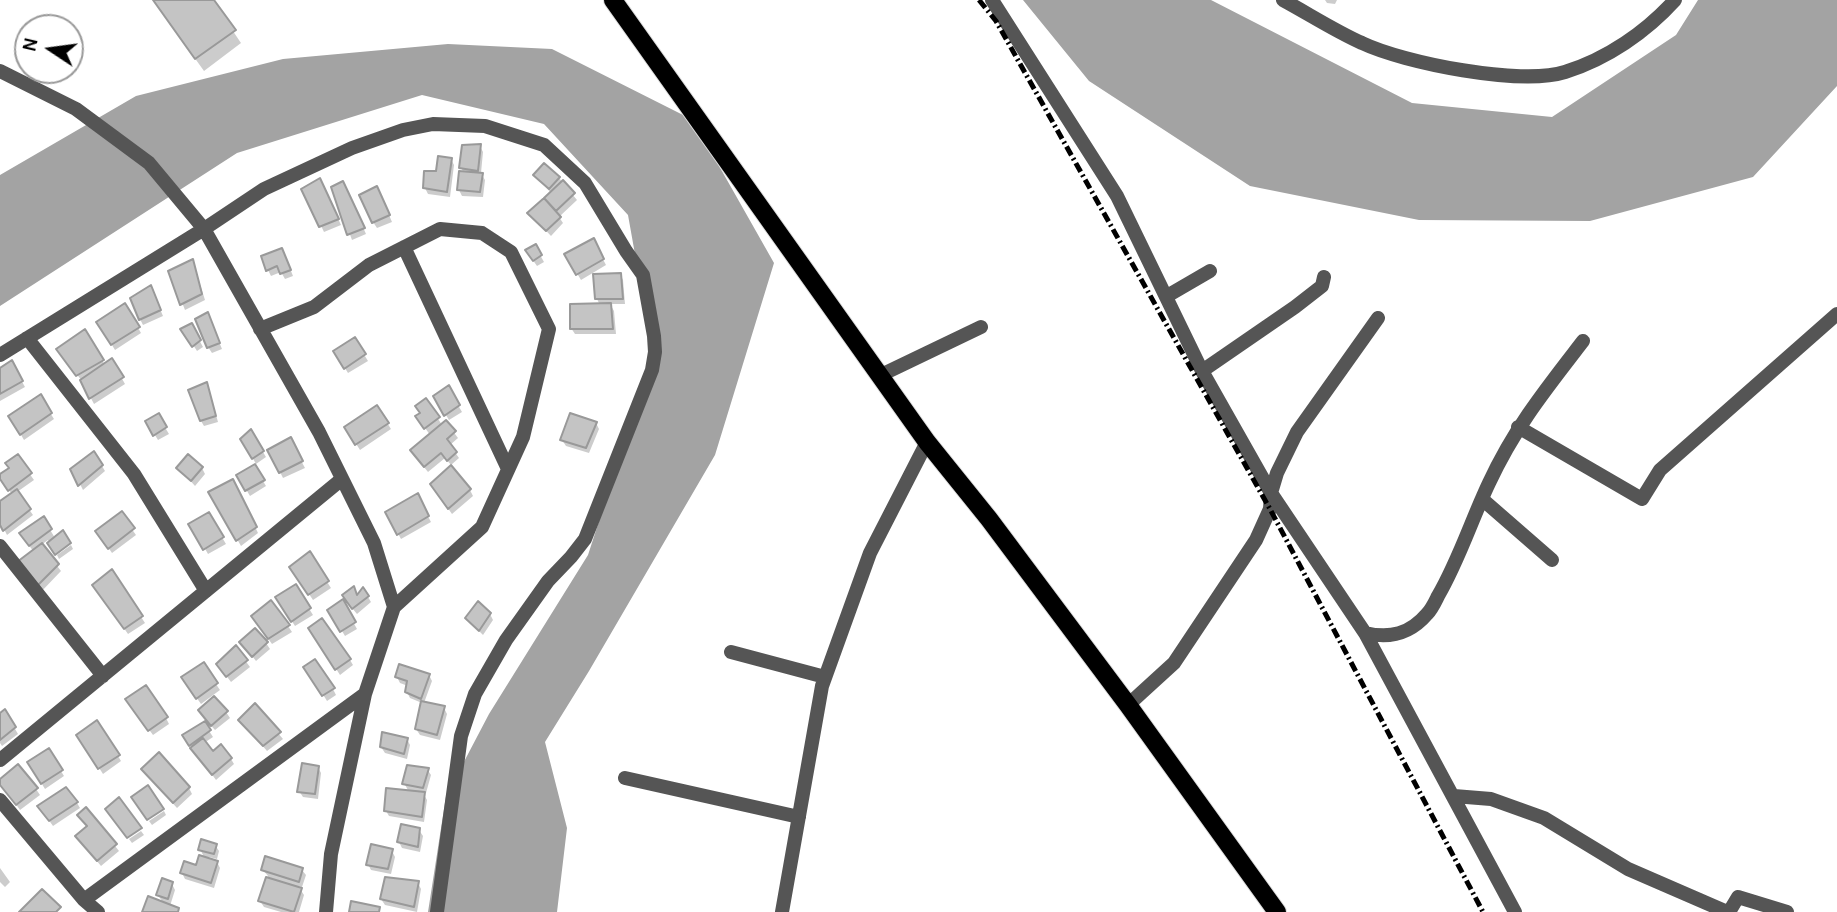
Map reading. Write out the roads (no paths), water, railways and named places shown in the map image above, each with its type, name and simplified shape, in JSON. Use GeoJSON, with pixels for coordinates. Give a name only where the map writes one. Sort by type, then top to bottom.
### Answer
{"type":"FeatureCollection","features":[{"type":"Feature","properties":{"kind":"main road"},"geometry":{"type":"LineString","coordinates":[[613,0],[927,442],[989,519],[1128,705],[1277,912]]}},
{"type":"Feature","properties":{"kind":"street"},"geometry":{"type":"LineString","coordinates":[[992,0],[1117,196],[1202,370],[1271,493],[1365,633],[1515,912]]}},
{"type":"Feature","properties":{"kind":"street"},"geometry":{"type":"LineString","coordinates":[[1283,0],[1363,44],[1414,61],[1522,76],[1563,73],[1614,52],[1675,0]]}},
{"type":"Feature","properties":{"kind":"street"},"geometry":{"type":"LineString","coordinates":[[0,71],[76,109],[149,163],[204,229],[319,432],[373,543],[394,607]]}},
{"type":"Feature","properties":{"kind":"street"},"geometry":{"type":"LineString","coordinates":[[0,355],[204,229],[264,188],[352,148],[403,130],[433,124],[485,126],[544,145],[585,183],[643,275],[655,352],[648,382],[584,539],[548,581],[506,639],[475,694],[461,736],[437,912]]}},
{"type":"Feature","properties":{"kind":"street"},"geometry":{"type":"LineString","coordinates":[[260,329],[314,307],[369,265],[440,229],[482,233],[511,252],[549,329],[523,438],[482,527],[394,607],[365,694],[331,854],[326,912]]}},
{"type":"Feature","properties":{"kind":"street"},"geometry":{"type":"LineString","coordinates":[[404,247],[508,469]]}},
{"type":"Feature","properties":{"kind":"street"},"geometry":{"type":"LineString","coordinates":[[1167,296],[1210,271]]}},
{"type":"Feature","properties":{"kind":"street"},"geometry":{"type":"LineString","coordinates":[[1202,370],[1295,307],[1322,286],[1324,277]]}},
{"type":"Feature","properties":{"kind":"street"},"geometry":{"type":"LineString","coordinates":[[1518,427],[1642,499],[1660,470],[1837,314]]}},
{"type":"Feature","properties":{"kind":"street"},"geometry":{"type":"LineString","coordinates":[[1128,705],[1174,663],[1256,540],[1270,509],[1277,473],[1297,432],[1378,318]]}},
{"type":"Feature","properties":{"kind":"street"},"geometry":{"type":"LineString","coordinates":[[881,375],[981,327]]}},
{"type":"Feature","properties":{"kind":"street"},"geometry":{"type":"LineString","coordinates":[[27,338],[134,474],[206,592]]}},
{"type":"Feature","properties":{"kind":"street"},"geometry":{"type":"LineString","coordinates":[[1365,633],[1383,637],[1406,633],[1428,614],[1447,581],[1482,499],[1518,427],[1583,341]]}},
{"type":"Feature","properties":{"kind":"street"},"geometry":{"type":"LineString","coordinates":[[782,912],[825,677],[870,553],[927,442]]}},
{"type":"Feature","properties":{"kind":"street"},"geometry":{"type":"LineString","coordinates":[[0,760],[342,479]]}},
{"type":"Feature","properties":{"kind":"street"},"geometry":{"type":"LineString","coordinates":[[1482,499],[1552,560]]}},
{"type":"Feature","properties":{"kind":"street"},"geometry":{"type":"LineString","coordinates":[[0,546],[103,676]]}},
{"type":"Feature","properties":{"kind":"street"},"geometry":{"type":"LineString","coordinates":[[731,652],[825,677]]}},
{"type":"Feature","properties":{"kind":"street"},"geometry":{"type":"LineString","coordinates":[[84,900],[365,694]]}},
{"type":"Feature","properties":{"kind":"street"},"geometry":{"type":"LineString","coordinates":[[625,778],[799,817]]}},
{"type":"Feature","properties":{"kind":"street"},"geometry":{"type":"LineString","coordinates":[[1454,796],[1491,799],[1544,818],[1628,869],[1728,912],[1738,897],[1787,912]]}},
{"type":"Feature","properties":{"kind":"street"},"geometry":{"type":"LineString","coordinates":[[0,800],[84,900],[98,912]]}},
{"type":"Feature","properties":{"kind":"railway"},"geometry":{"type":"LineString","coordinates":[[979,0],[996,21],[1270,509],[1483,912]]}}]}
